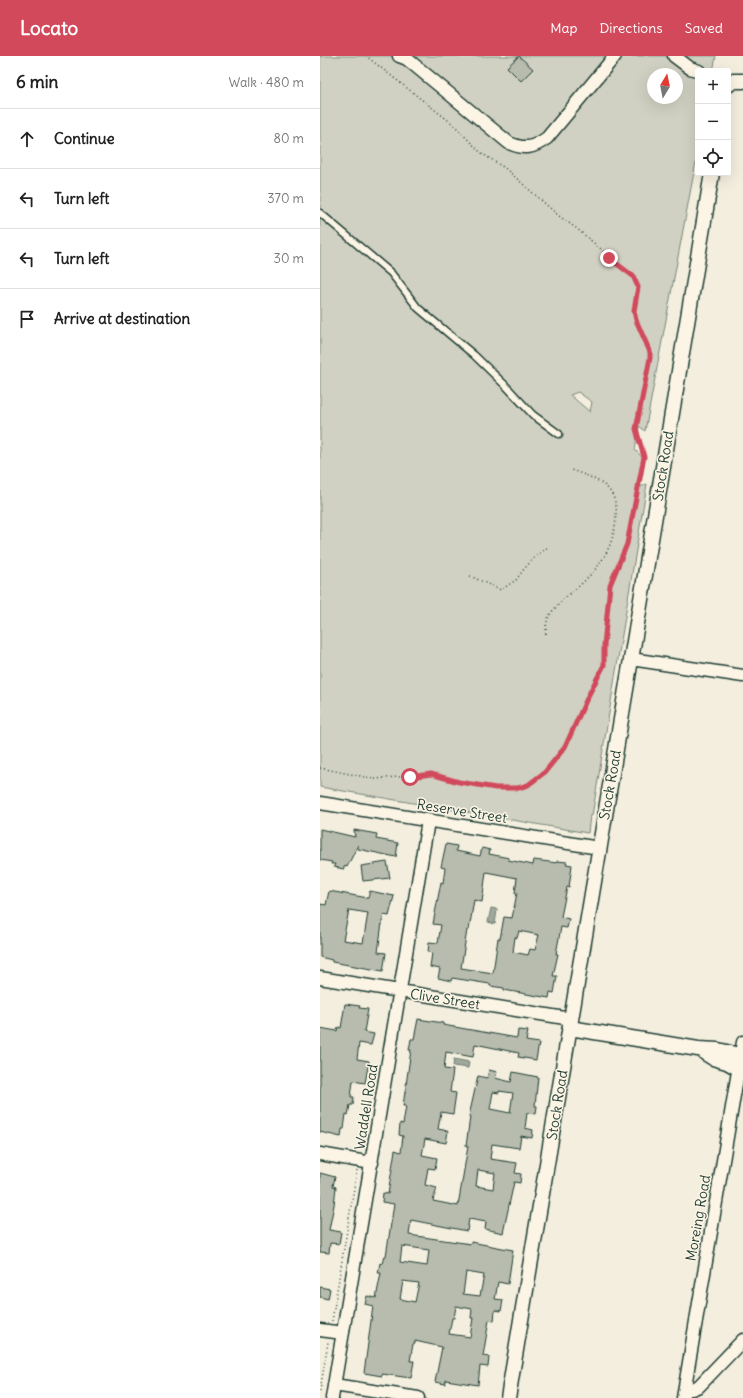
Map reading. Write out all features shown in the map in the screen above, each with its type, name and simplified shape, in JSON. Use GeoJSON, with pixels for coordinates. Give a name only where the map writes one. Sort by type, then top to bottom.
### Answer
{"type":"FeatureCollection","features":[{"type":"Feature","properties":{"kind":"street"},"geometry":{"type":"LineString","coordinates":[[399,56],[407,59],[509,143],[518,147],[527,147],[534,146],[547,138],[615,56]]}},
{"type":"Feature","properties":{"kind":"street"},"geometry":{"type":"LineString","coordinates":[[674,56],[690,68],[695,70]]}},
{"type":"Feature","properties":{"kind":"street"},"geometry":{"type":"LineString","coordinates":[[731,83],[733,81],[743,81]]}},
{"type":"Feature","properties":{"kind":"street","name":"Stock Road"},"geometry":{"type":"LineString","coordinates":[[508,1398],[712,176]]}},
{"type":"Feature","properties":{"kind":"street"},"geometry":{"type":"LineString","coordinates":[[631,659],[743,676]]}},
{"type":"Feature","properties":{"kind":"street","name":"Reserve Street"},"geometry":{"type":"LineString","coordinates":[[320,803],[599,848]]}},
{"type":"Feature","properties":{"kind":"street","name":"Waddell Road"},"geometry":{"type":"LineString","coordinates":[[332,1398],[428,821]]}},
{"type":"Feature","properties":{"kind":"street","name":"Clive Street"},"geometry":{"type":"LineString","coordinates":[[320,978],[400,991],[698,1049],[742,1051]]}},
{"type":"Feature","properties":{"kind":"street","name":"Clive Street"},"geometry":{"type":"LineString","coordinates":[[698,1049],[713,1058],[727,1062],[741,1070]]}},
{"type":"Feature","properties":{"kind":"street","name":"Moreing Road"},"geometry":{"type":"LineString","coordinates":[[684,1394],[741,1070],[742,1051]]}},
{"type":"Feature","properties":{"kind":"street"},"geometry":{"type":"LineString","coordinates":[[320,1154],[372,1163]]}},
{"type":"Feature","properties":{"kind":"street"},"geometry":{"type":"LineString","coordinates":[[325,1330],[343,1333]]}},
{"type":"Feature","properties":{"kind":"street"},"geometry":{"type":"LineString","coordinates":[[684,1394],[699,1386],[743,1340]]}},
{"type":"Feature","properties":{"kind":"street"},"geometry":{"type":"LineString","coordinates":[[334,1384],[418,1398]]}},
{"type":"Feature","properties":{"kind":"lane"},"geometry":{"type":"LineString","coordinates":[[320,213],[391,273],[418,308],[474,355],[533,415],[559,434]]}},
{"type":"Feature","properties":{"kind":"path"},"geometry":{"type":"LineString","coordinates":[[320,768],[375,779],[431,774],[459,782],[496,788],[518,788],[528,785],[545,772],[565,747],[604,665],[604,645],[610,585],[627,544],[644,457],[636,429],[650,352],[636,320],[634,311],[638,287],[633,276],[609,258],[601,249],[576,228],[559,216],[506,169],[480,152],[453,124],[366,56]]}},
{"type":"Feature","properties":{"kind":"path"},"geometry":{"type":"LineString","coordinates":[[546,634],[548,617],[566,597],[592,573],[607,554],[614,534],[616,512],[612,494],[606,486],[593,478],[571,470]]}},
{"type":"Feature","properties":{"kind":"path"},"geometry":{"type":"LineString","coordinates":[[470,576],[501,590],[516,580],[536,556],[548,547]]}},
{"type":"Feature","properties":{"kind":"path"},"geometry":{"type":"LineString","coordinates":[[320,1392],[325,1330],[358,1160]]}},
{"type":"Feature","properties":{"kind":"shaded area"},"geometry":{"type":"Polygon","coordinates":[[[320,56],[716,56],[714,68],[695,68],[695,167],[645,431],[639,426],[635,450],[644,459],[640,487],[647,484],[588,833],[320,787],[320,56]],[[578,392],[570,395],[590,412],[592,402],[578,392]]]}},
{"type":"Feature","properties":{"kind":"shaded area"},"geometry":{"type":"Polygon","coordinates":[[[491,908],[497,910],[495,924],[488,922],[491,908]]]}},
{"type":"Feature","properties":{"kind":"shaded area"},"geometry":{"type":"Polygon","coordinates":[[[454,1059],[469,1062],[468,1068],[453,1066],[454,1059]]]}},
{"type":"Feature","properties":{"kind":"building"},"geometry":{"type":"Polygon","coordinates":[[[519,56],[533,69],[521,81],[507,67],[519,56]]]}},
{"type":"Feature","properties":{"kind":"building"},"geometry":{"type":"Polygon","coordinates":[[[320,829],[355,837],[354,830],[377,834],[376,839],[398,843],[396,857],[358,849],[358,845],[347,867],[344,866],[344,869],[334,867],[335,864],[331,864],[332,862],[320,860],[320,829]]]}},
{"type":"Feature","properties":{"kind":"building"},"geometry":{"type":"Polygon","coordinates":[[[446,844],[457,846],[456,851],[480,856],[482,848],[490,850],[489,854],[509,858],[508,860],[533,865],[534,860],[557,863],[557,861],[567,862],[566,864],[572,865],[569,887],[567,887],[561,917],[569,919],[567,928],[561,927],[556,954],[558,954],[553,976],[557,976],[554,993],[550,992],[549,998],[504,990],[504,988],[490,986],[490,984],[452,978],[451,981],[438,978],[440,969],[430,967],[432,953],[428,952],[429,942],[438,943],[441,925],[433,924],[441,882],[443,883],[445,868],[441,867],[446,844]],[[486,872],[482,902],[474,900],[469,930],[467,930],[461,968],[493,973],[498,938],[500,939],[504,917],[512,918],[517,893],[515,893],[517,878],[486,872]],[[519,931],[517,938],[515,937],[513,952],[528,955],[530,949],[535,950],[539,935],[519,931]]]}},
{"type":"Feature","properties":{"kind":"building"},"geometry":{"type":"Polygon","coordinates":[[[387,862],[390,878],[363,881],[361,866],[387,862]]]}},
{"type":"Feature","properties":{"kind":"building"},"geometry":{"type":"Polygon","coordinates":[[[329,891],[368,898],[370,891],[394,896],[389,916],[383,915],[378,952],[386,953],[383,971],[332,962],[332,960],[320,957],[320,904],[326,905],[329,891]],[[349,910],[343,940],[363,943],[368,913],[349,910]]]}},
{"type":"Feature","properties":{"kind":"building"},"geometry":{"type":"Polygon","coordinates":[[[345,1004],[360,1006],[359,1008],[368,1009],[364,1032],[374,1034],[371,1045],[359,1043],[357,1059],[369,1061],[365,1083],[353,1081],[351,1097],[354,1097],[353,1105],[350,1105],[348,1115],[346,1114],[344,1129],[342,1129],[341,1137],[320,1132],[320,1028],[337,1031],[338,1027],[341,1028],[345,1004]]]}},
{"type":"Feature","properties":{"kind":"building"},"geometry":{"type":"Polygon","coordinates":[[[418,1019],[517,1038],[518,1030],[528,1031],[526,1041],[539,1043],[536,1060],[518,1057],[519,1053],[475,1044],[473,1057],[446,1052],[444,1069],[453,1070],[450,1092],[456,1093],[453,1114],[441,1112],[438,1129],[448,1131],[446,1143],[425,1139],[422,1155],[437,1158],[435,1169],[428,1168],[425,1185],[437,1188],[433,1201],[458,1206],[468,1146],[466,1146],[469,1116],[478,1076],[487,1078],[489,1070],[497,1072],[495,1078],[511,1082],[513,1072],[538,1077],[535,1106],[537,1106],[536,1114],[527,1113],[525,1128],[533,1130],[532,1138],[521,1136],[519,1148],[492,1144],[490,1159],[517,1163],[515,1173],[521,1174],[520,1183],[514,1182],[503,1233],[485,1229],[486,1222],[469,1219],[467,1231],[411,1220],[409,1235],[471,1244],[471,1242],[513,1250],[508,1284],[498,1282],[495,1299],[503,1300],[501,1311],[495,1310],[494,1321],[489,1320],[483,1356],[489,1357],[488,1367],[480,1366],[478,1385],[446,1380],[445,1384],[435,1382],[442,1347],[415,1341],[415,1344],[413,1344],[410,1361],[414,1361],[411,1378],[364,1373],[373,1306],[365,1304],[367,1296],[376,1298],[381,1273],[378,1273],[380,1263],[382,1264],[384,1256],[386,1256],[394,1204],[382,1202],[383,1193],[388,1194],[395,1150],[401,1152],[403,1136],[399,1135],[400,1123],[403,1124],[406,1106],[403,1106],[411,1050],[409,1050],[411,1039],[414,1039],[418,1019]],[[499,1091],[499,1093],[493,1092],[490,1109],[510,1113],[513,1093],[499,1091]],[[478,1170],[476,1186],[493,1189],[495,1173],[478,1170]],[[402,1246],[400,1262],[427,1266],[429,1250],[402,1246]],[[466,1272],[463,1294],[480,1296],[484,1275],[466,1272]],[[403,1281],[400,1299],[415,1302],[419,1283],[403,1281]],[[456,1306],[454,1318],[452,1318],[449,1334],[470,1337],[473,1318],[471,1318],[472,1309],[456,1306]]]}},
{"type":"Feature","properties":{"kind":"building"},"geometry":{"type":"Polygon","coordinates":[[[320,1173],[335,1177],[333,1186],[336,1187],[334,1205],[329,1230],[341,1232],[339,1244],[330,1243],[329,1253],[320,1252],[320,1173]]]}},
{"type":"Feature","properties":{"kind":"building"},"geometry":{"type":"Polygon","coordinates":[[[320,1287],[330,1289],[328,1299],[320,1297],[320,1287]]]}},
{"type":"Feature","properties":{"kind":"route"},"geometry":{"type":"LineString","coordinates":[[410,777],[431,774],[459,782],[496,788],[518,788],[528,785],[545,772],[565,747],[604,665],[604,645],[610,585],[627,544],[644,457],[636,429],[650,358],[650,352],[636,320],[634,311],[638,287],[633,276],[609,258]]}}]}
